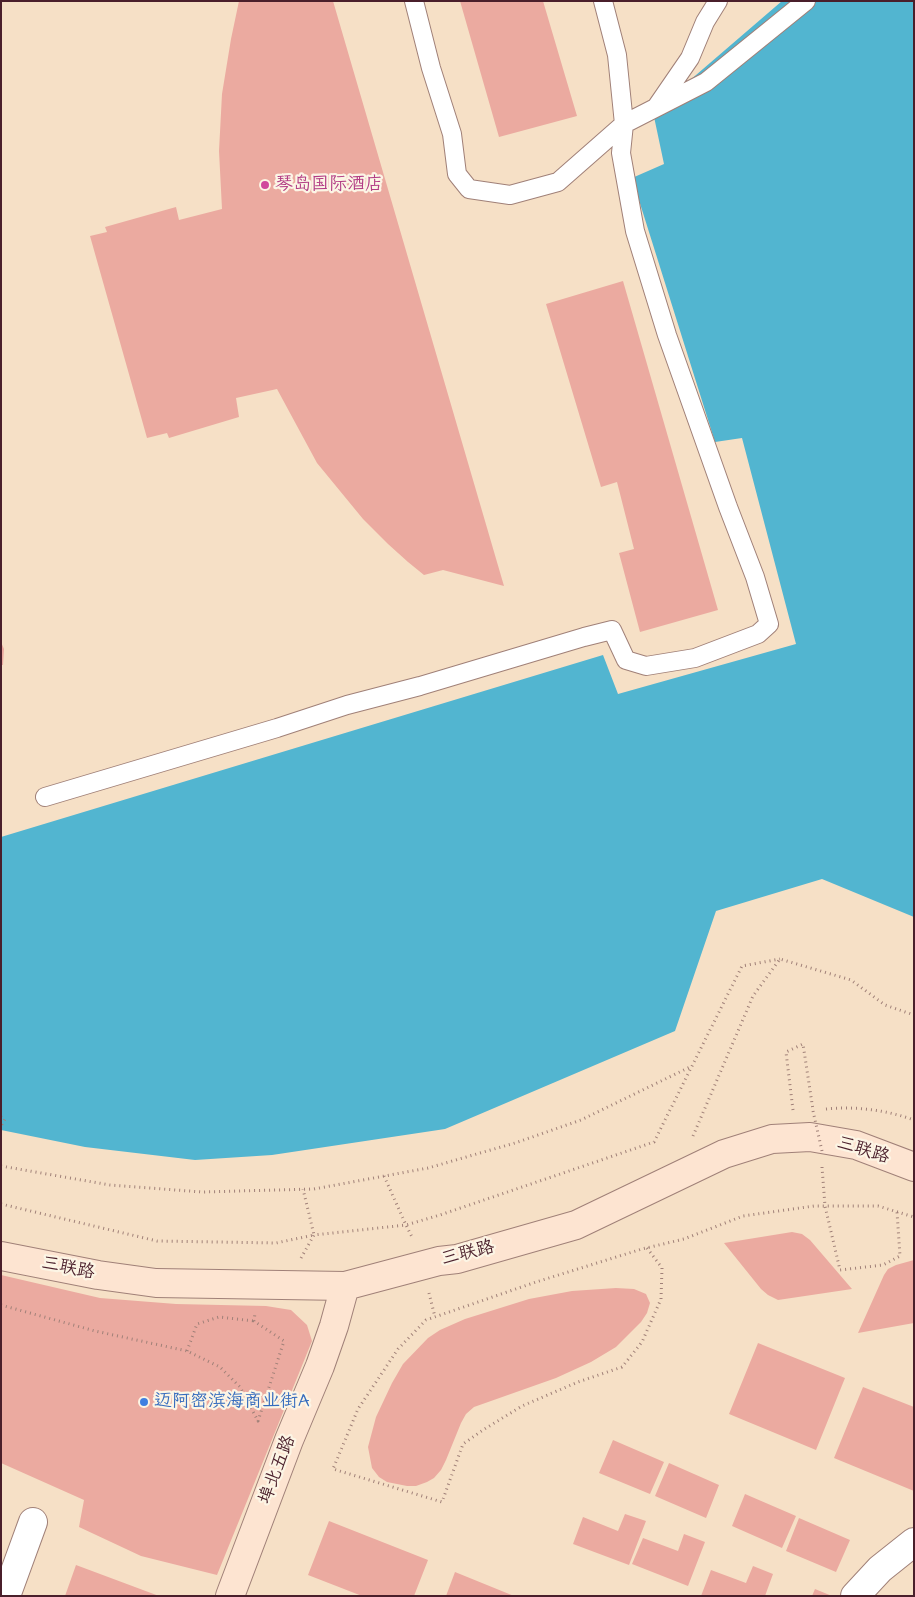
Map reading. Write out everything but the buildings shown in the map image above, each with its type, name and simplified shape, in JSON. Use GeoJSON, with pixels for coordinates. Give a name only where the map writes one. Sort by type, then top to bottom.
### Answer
{"type":"FeatureCollection","features":[{"type":"Feature","properties":{"kind":"main road","name":"三联路"},"geometry":{"type":"LineString","coordinates":[[1,1256],[98,1275],[156,1283],[345,1286],[439,1261],[457,1259],[576,1225],[724,1154],[772,1140],[810,1137],[856,1145],[914,1167]]}},
{"type":"Feature","properties":{"kind":"main road","name":"埠北五路"},"geometry":{"type":"LineString","coordinates":[[230,1596],[289,1440],[320,1366],[345,1286]]}},
{"type":"Feature","properties":{"kind":"street"},"geometry":{"type":"LineString","coordinates":[[6,1596],[33,1522]]}},
{"type":"Feature","properties":{"kind":"street"},"geometry":{"type":"LineString","coordinates":[[855,1596],[880,1570],[914,1542]]}},
{"type":"Feature","properties":{"kind":"lane"},"geometry":{"type":"LineString","coordinates":[[414,1],[431,68],[452,134],[457,174],[469,189],[510,194],[558,182],[624,124],[706,82],[806,1]]}},
{"type":"Feature","properties":{"kind":"lane"},"geometry":{"type":"LineString","coordinates":[[45,797],[277,728],[347,705],[420,686],[612,630],[626,660],[646,666],[694,658],[758,634],[769,624],[755,577],[667,335],[635,231],[621,153],[624,124],[617,55],[603,1]]}},
{"type":"Feature","properties":{"kind":"lane"},"geometry":{"type":"LineString","coordinates":[[654,110],[690,58],[705,22],[718,1]]}},
{"type":"Feature","properties":{"kind":"path"},"geometry":{"type":"LineString","coordinates":[[691,1139],[753,996],[780,959]]}},
{"type":"Feature","properties":{"kind":"path"},"geometry":{"type":"LineString","coordinates":[[1,1204],[157,1241],[276,1243],[314,1236],[406,1225],[654,1142],[742,966],[780,959],[851,980],[885,1005],[914,1015]]}},
{"type":"Feature","properties":{"kind":"path"},"geometry":{"type":"LineString","coordinates":[[794,1113],[786,1052],[803,1044],[813,1111],[822,1151]]}},
{"type":"Feature","properties":{"kind":"path"},"geometry":{"type":"LineString","coordinates":[[1,1166],[119,1186],[202,1192],[314,1189],[428,1168],[515,1143],[581,1120],[692,1066]]}},
{"type":"Feature","properties":{"kind":"path"},"geometry":{"type":"LineString","coordinates":[[813,1111],[849,1107],[896,1114],[914,1120]]}},
{"type":"Feature","properties":{"kind":"path"},"geometry":{"type":"LineString","coordinates":[[1,1117],[5,1119],[1,1126]]}},
{"type":"Feature","properties":{"kind":"path"},"geometry":{"type":"LineString","coordinates":[[822,1160],[825,1206],[840,1270],[883,1265],[900,1256],[897,1212]]}},
{"type":"Feature","properties":{"kind":"path"},"geometry":{"type":"LineString","coordinates":[[384,1176],[413,1240]]}},
{"type":"Feature","properties":{"kind":"path"},"geometry":{"type":"LineString","coordinates":[[297,1265],[314,1236],[303,1189]]}},
{"type":"Feature","properties":{"kind":"path"},"geometry":{"type":"LineString","coordinates":[[647,1248],[662,1268],[661,1299],[642,1342],[622,1366],[522,1406],[463,1444],[442,1502],[333,1469],[358,1409],[398,1350],[426,1320],[536,1282],[647,1248],[684,1239],[743,1216],[814,1206],[878,1206],[914,1217]]}},
{"type":"Feature","properties":{"kind":"path"},"geometry":{"type":"LineString","coordinates":[[254,1321],[259,1285]]}},
{"type":"Feature","properties":{"kind":"path"},"geometry":{"type":"LineString","coordinates":[[1,1305],[95,1331],[187,1351],[220,1367],[240,1388],[258,1421],[284,1341],[254,1321],[219,1317],[198,1324],[187,1351]]}},
{"type":"Feature","properties":{"kind":"water"},"geometry":{"type":"Polygon","coordinates":[[[782,1],[914,1],[914,917],[822,879],[716,911],[675,1031],[445,1129],[272,1155],[195,1160],[85,1147],[1,1130],[1,837],[603,655],[618,694],[796,644],[742,438],[715,442],[632,178],[664,164],[653,112],[782,1]]]}},
{"type":"Feature","properties":{"kind":"place","name":"琴岛国际酒店"},"geometry":{"type":"Point","coordinates":[265,185]}},
{"type":"Feature","properties":{"kind":"place","name":"迈阿密滨海商业街A"},"geometry":{"type":"Point","coordinates":[144,1402]}}]}
